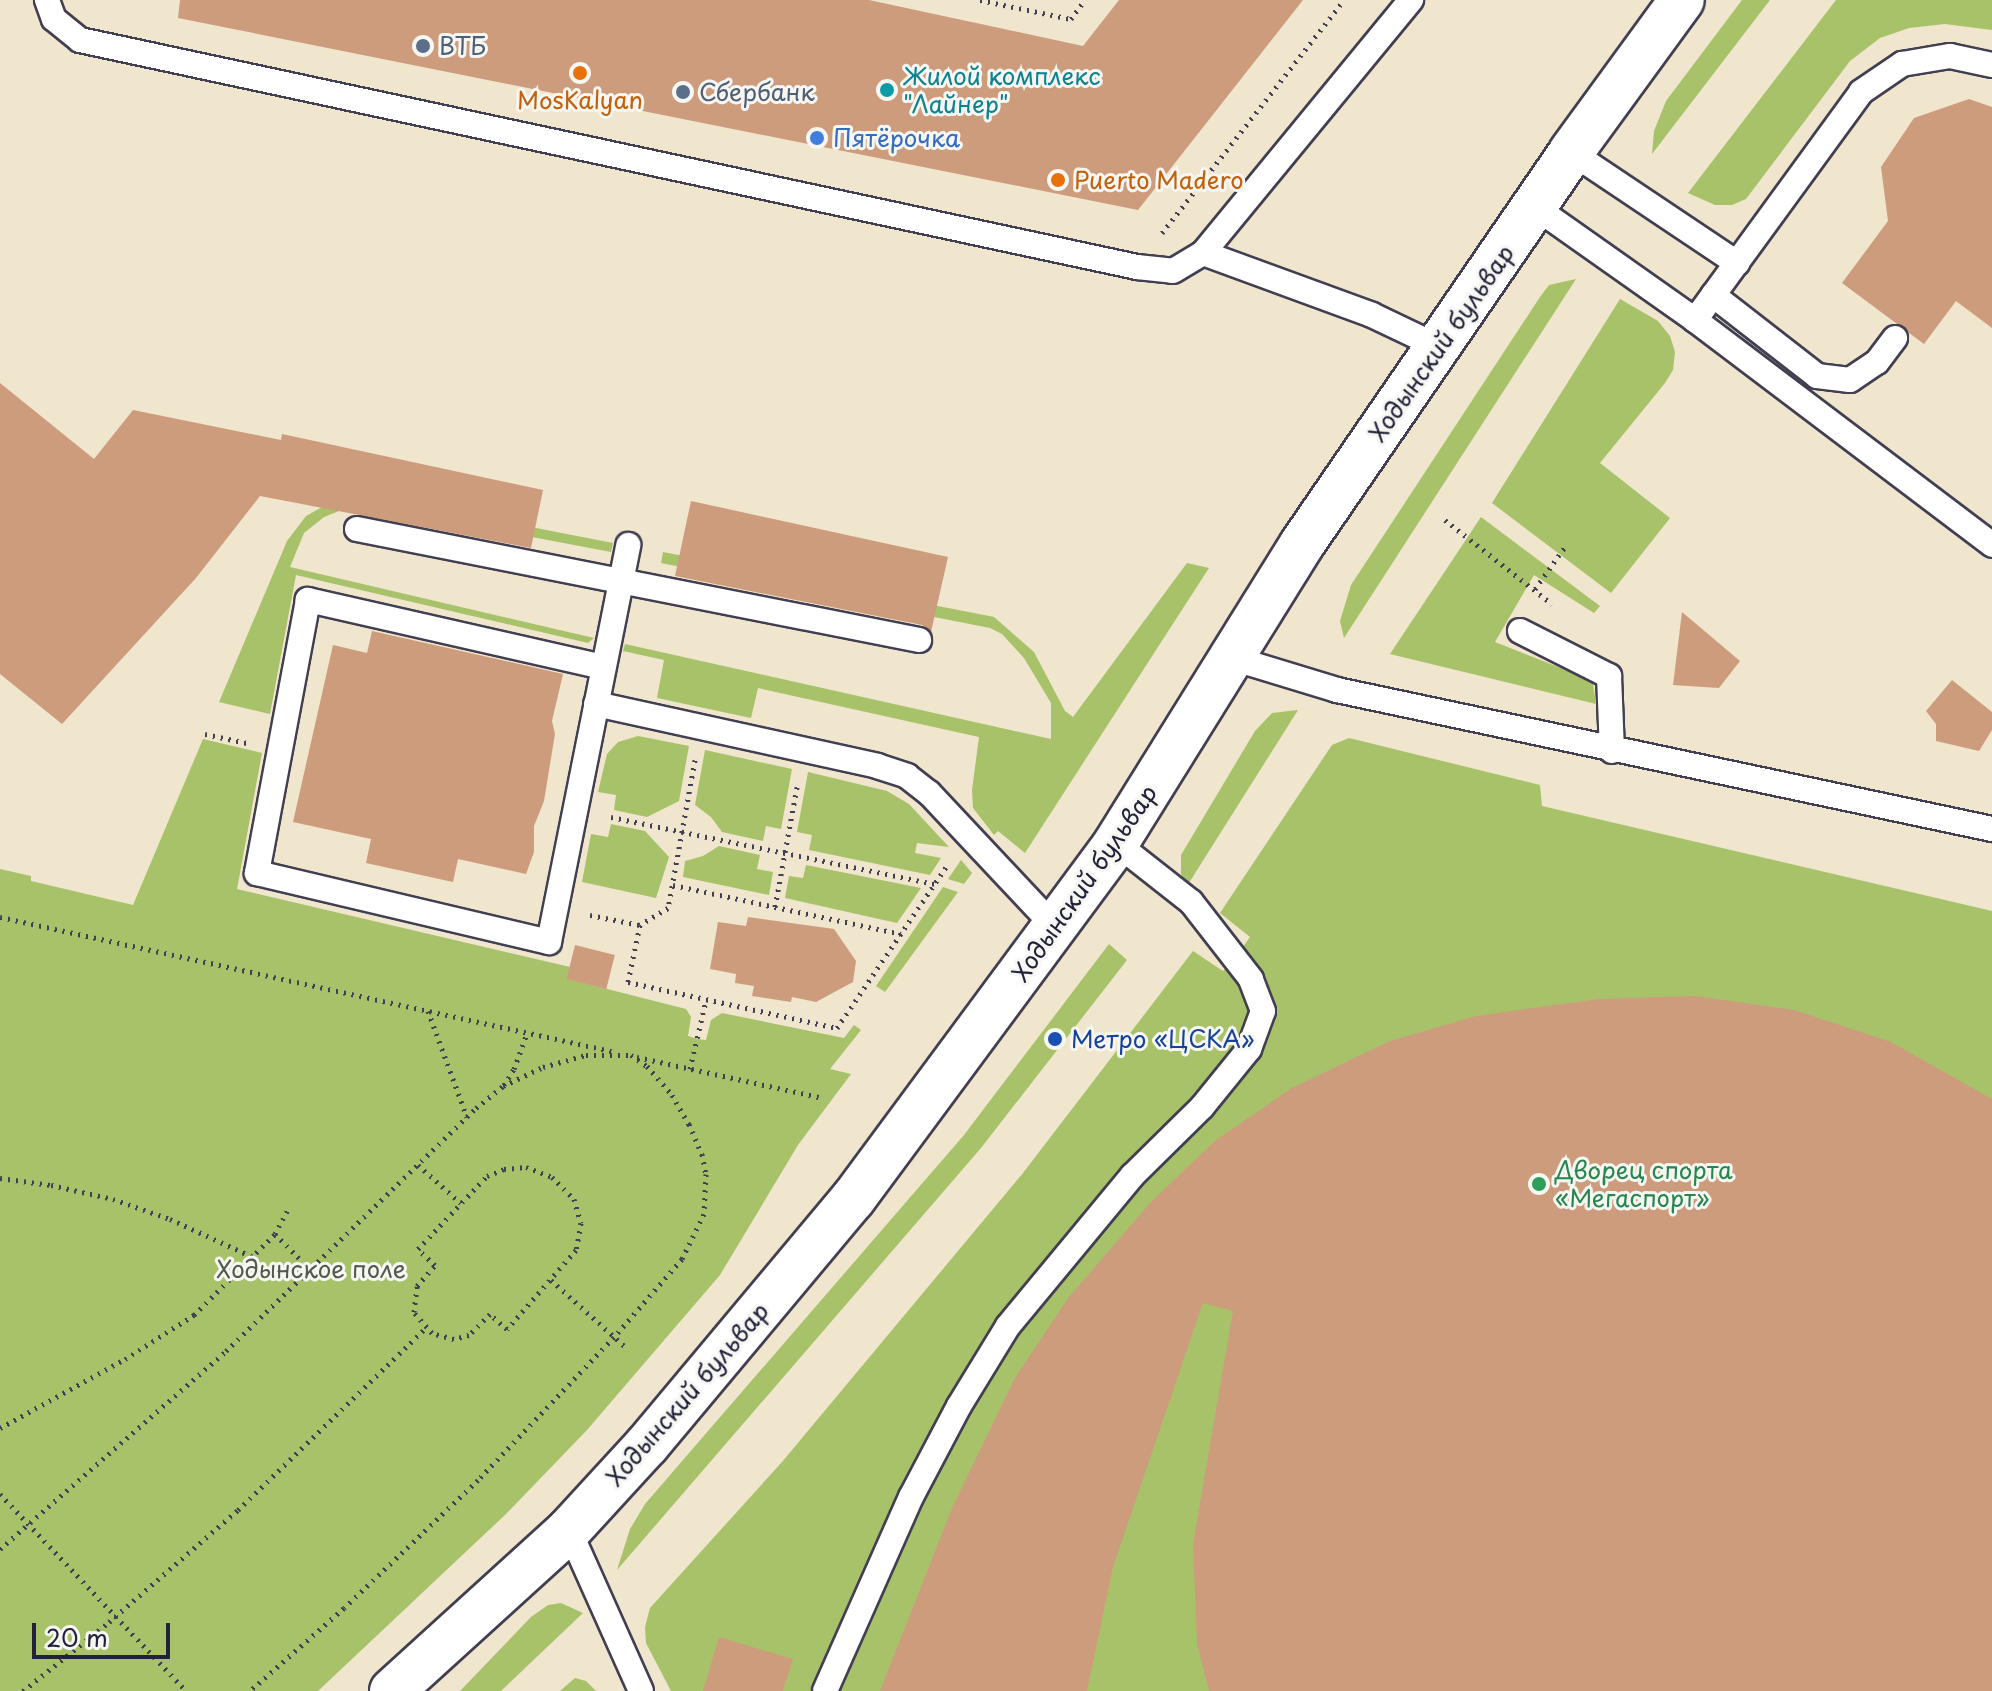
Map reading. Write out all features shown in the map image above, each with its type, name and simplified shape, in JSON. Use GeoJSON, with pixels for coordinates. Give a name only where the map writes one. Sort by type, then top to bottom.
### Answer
{"type":"FeatureCollection","features":[{"type":"Feature","properties":{"kind":"street","name":"Ходынский бульвар"},"geometry":{"type":"LineString","coordinates":[[392,1691],[569,1530],[647,1445],[853,1199],[1116,843],[1302,544],[1571,152],[1682,0]]}},
{"type":"Feature","properties":{"kind":"lane"},"geometry":{"type":"LineString","coordinates":[[47,0],[54,19],[80,40],[96,44],[1137,267],[1173,271],[1203,253],[1411,0]]}},
{"type":"Feature","properties":{"kind":"lane"},"geometry":{"type":"LineString","coordinates":[[1695,320],[1861,92],[1902,64],[1950,56],[1992,65]]}},
{"type":"Feature","properties":{"kind":"lane"},"geometry":{"type":"LineString","coordinates":[[1571,152],[1737,263]]}},
{"type":"Feature","properties":{"kind":"lane"},"geometry":{"type":"LineString","coordinates":[[1535,207],[1695,320],[1992,545]]}},
{"type":"Feature","properties":{"kind":"lane"},"geometry":{"type":"LineString","coordinates":[[1203,253],[1372,315],[1439,347]]}},
{"type":"Feature","properties":{"kind":"lane"},"geometry":{"type":"LineString","coordinates":[[1713,295],[1817,376],[1850,380],[1877,362],[1895,338]]}},
{"type":"Feature","properties":{"kind":"lane"},"geometry":{"type":"LineString","coordinates":[[357,529],[919,640]]}},
{"type":"Feature","properties":{"kind":"lane"},"geometry":{"type":"LineString","coordinates":[[603,667],[308,600],[257,873],[549,942],[628,545]]}},
{"type":"Feature","properties":{"kind":"lane"},"geometry":{"type":"LineString","coordinates":[[1520,631],[1609,676],[1612,751]]}},
{"type":"Feature","properties":{"kind":"lane"},"geometry":{"type":"LineString","coordinates":[[1232,658],[1337,690],[1612,751],[1992,829]]}},
{"type":"Feature","properties":{"kind":"lane"},"geometry":{"type":"LineString","coordinates":[[596,704],[907,776],[929,793],[1055,927]]}},
{"type":"Feature","properties":{"kind":"lane"},"geometry":{"type":"LineString","coordinates":[[825,1691],[911,1497],[959,1406],[1008,1326],[1122,1188],[1202,1107],[1249,1049],[1263,1011],[1251,979],[1191,902],[1116,843]]}},
{"type":"Feature","properties":{"kind":"lane"},"geometry":{"type":"LineString","coordinates":[[569,1530],[641,1691]]}},
{"type":"Feature","properties":{"kind":"path"},"geometry":{"type":"LineString","coordinates":[[983,0],[1071,19],[1085,0]]}},
{"type":"Feature","properties":{"kind":"path"},"geometry":{"type":"LineString","coordinates":[[1161,235],[1344,0]]}},
{"type":"Feature","properties":{"kind":"path"},"geometry":{"type":"LineString","coordinates":[[1445,520],[1559,610]]}},
{"type":"Feature","properties":{"kind":"path"},"geometry":{"type":"LineString","coordinates":[[1535,589],[1567,544]]}},
{"type":"Feature","properties":{"kind":"path"},"geometry":{"type":"LineString","coordinates":[[556,908],[640,925],[668,908],[701,728]]}},
{"type":"Feature","properties":{"kind":"path"},"geometry":{"type":"LineString","coordinates":[[775,907],[804,750]]}},
{"type":"Feature","properties":{"kind":"path"},"geometry":{"type":"LineString","coordinates":[[575,809],[935,884]]}},
{"type":"Feature","properties":{"kind":"path"},"geometry":{"type":"LineString","coordinates":[[640,925],[628,982],[837,1028],[968,835]]}},
{"type":"Feature","properties":{"kind":"path"},"geometry":{"type":"LineString","coordinates":[[673,885],[901,934]]}},
{"type":"Feature","properties":{"kind":"path"},"geometry":{"type":"LineString","coordinates":[[0,917],[819,1097]]}},
{"type":"Feature","properties":{"kind":"path"},"geometry":{"type":"LineString","coordinates":[[690,1069],[706,999]]}},
{"type":"Feature","properties":{"kind":"path"},"geometry":{"type":"LineString","coordinates":[[428,1011],[467,1117]]}},
{"type":"Feature","properties":{"kind":"path"},"geometry":{"type":"LineString","coordinates":[[0,1549],[226,1351],[467,1117],[503,1086],[514,1069],[527,1033]]}},
{"type":"Feature","properties":{"kind":"path"},"geometry":{"type":"LineString","coordinates":[[250,1691],[402,1554],[614,1337],[682,1259],[700,1229],[707,1196],[702,1154],[678,1105],[647,1066],[631,1055],[607,1053],[570,1059],[503,1086]]}},
{"type":"Feature","properties":{"kind":"path"},"geometry":{"type":"LineString","coordinates":[[418,1165],[461,1203]]}},
{"type":"Feature","properties":{"kind":"path"},"geometry":{"type":"LineString","coordinates":[[504,1169],[534,1169],[561,1184],[578,1207],[580,1234],[576,1250],[551,1280],[507,1329],[490,1314],[469,1335],[439,1336],[425,1329],[414,1312],[414,1294],[435,1265],[418,1249],[487,1176],[504,1169]]}},
{"type":"Feature","properties":{"kind":"path"},"geometry":{"type":"LineString","coordinates":[[0,1178],[51,1185],[113,1199],[170,1219],[253,1257]]}},
{"type":"Feature","properties":{"kind":"path"},"geometry":{"type":"LineString","coordinates":[[0,1428],[181,1324],[275,1234],[289,1208]]}},
{"type":"Feature","properties":{"kind":"path"},"geometry":{"type":"LineString","coordinates":[[275,1234],[310,1269]]}},
{"type":"Feature","properties":{"kind":"path"},"geometry":{"type":"LineString","coordinates":[[551,1280],[628,1349]]}},
{"type":"Feature","properties":{"kind":"path"},"geometry":{"type":"LineString","coordinates":[[23,1691],[116,1616],[249,1499],[425,1329]]}},
{"type":"Feature","properties":{"kind":"path"},"geometry":{"type":"LineString","coordinates":[[0,1494],[186,1691]]}},
{"type":"Feature","properties":{"kind":"green space"},"geometry":{"type":"Polygon","coordinates":[[[1742,0],[1770,0],[1652,154],[1654,131],[1666,101],[1742,0]]]}},
{"type":"Feature","properties":{"kind":"green space"},"geometry":{"type":"Polygon","coordinates":[[[1836,0],[1992,0],[1992,30],[1945,24],[1909,28],[1880,38],[1850,61],[1746,199],[1732,205],[1715,205],[1688,193],[1836,0]]]}},
{"type":"Feature","properties":{"kind":"green space"},"geometry":{"type":"Polygon","coordinates":[[[1576,279],[1344,638],[1340,621],[1351,585],[1540,297],[1549,285],[1576,279]]]}},
{"type":"Feature","properties":{"kind":"green space"},"geometry":{"type":"Polygon","coordinates":[[[1620,299],[1658,321],[1670,336],[1675,352],[1673,370],[1600,463],[1670,518],[1611,593],[1492,503],[1620,299]]]}},
{"type":"Feature","properties":{"kind":"green space"},"geometry":{"type":"Polygon","coordinates":[[[333,501],[397,501],[613,543],[611,552],[395,511],[349,507],[324,517],[304,533],[290,567],[594,638],[588,643],[296,575],[270,714],[219,702],[287,541],[306,516],[333,501]]]}},
{"type":"Feature","properties":{"kind":"green space"},"geometry":{"type":"Polygon","coordinates":[[[1481,517],[1600,606],[1594,613],[1534,575],[1495,642],[1586,678],[1593,684],[1596,704],[1390,654],[1481,517]]]}},
{"type":"Feature","properties":{"kind":"green space"},"geometry":{"type":"Polygon","coordinates":[[[663,552],[994,617],[1034,652],[1065,711],[1073,717],[1187,563],[1209,568],[1025,853],[998,831],[994,835],[973,808],[972,790],[979,737],[758,688],[751,718],[657,698],[664,660],[623,651],[625,644],[1051,739],[1051,703],[1024,658],[1002,634],[990,628],[661,563],[663,552]]]}},
{"type":"Feature","properties":{"kind":"green space"},"geometry":{"type":"Polygon","coordinates":[[[1298,710],[1187,886],[1181,874],[1181,855],[1255,731],[1272,713],[1298,710]]]}},
{"type":"Feature","properties":{"kind":"green space"},"geometry":{"type":"Polygon","coordinates":[[[638,736],[689,746],[679,801],[647,817],[614,810],[616,795],[598,792],[607,754],[618,742],[638,736]]]}},
{"type":"Feature","properties":{"kind":"green space","name":"Дворец спорта «Мегаспорт»"},"geometry":{"type":"Polygon","coordinates":[[[1349,738],[1540,785],[1542,806],[1992,911],[1992,1691],[671,1691],[646,1643],[645,1627],[650,1608],[782,1462],[1023,1173],[1193,951],[1223,971],[1235,958],[1250,937],[1220,913],[1332,745],[1349,738]]]}},
{"type":"Feature","properties":{"kind":"green space","name":"Ходынское поле"},"geometry":{"type":"Polygon","coordinates":[[[203,739],[262,753],[237,889],[570,967],[568,979],[686,1009],[691,1017],[688,1036],[698,1039],[706,1040],[711,1020],[722,1013],[844,1038],[854,1025],[861,1030],[830,1069],[851,1074],[798,1145],[720,1275],[587,1430],[506,1514],[318,1691],[0,1691],[0,869],[31,876],[31,881],[133,905],[203,739]]]}},
{"type":"Feature","properties":{"kind":"green space"},"geometry":{"type":"Polygon","coordinates":[[[705,750],[792,769],[781,829],[766,826],[763,841],[722,832],[711,817],[695,805],[705,750]]]}},
{"type":"Feature","properties":{"kind":"green space"},"geometry":{"type":"Polygon","coordinates":[[[808,772],[887,791],[909,804],[949,847],[917,843],[915,853],[941,858],[930,875],[809,850],[812,835],[797,832],[808,772]]]}},
{"type":"Feature","properties":{"kind":"green space"},"geometry":{"type":"Polygon","coordinates":[[[611,824],[645,831],[669,857],[656,898],[582,882],[591,834],[608,837],[611,824]]]}},
{"type":"Feature","properties":{"kind":"green space"},"geometry":{"type":"Polygon","coordinates":[[[719,846],[760,855],[757,869],[773,872],[769,895],[683,877],[685,861],[703,856],[719,846]]]}},
{"type":"Feature","properties":{"kind":"green space"},"geometry":{"type":"Polygon","coordinates":[[[961,860],[972,873],[964,884],[948,879],[961,860]]]}},
{"type":"Feature","properties":{"kind":"green space"},"geometry":{"type":"Polygon","coordinates":[[[806,865],[921,888],[897,923],[785,898],[789,876],[803,878],[806,865]]]}},
{"type":"Feature","properties":{"kind":"green space"},"geometry":{"type":"Polygon","coordinates":[[[943,887],[958,892],[885,992],[876,986],[943,887]]]}},
{"type":"Feature","properties":{"kind":"green space"},"geometry":{"type":"Polygon","coordinates":[[[1109,944],[1127,960],[981,1148],[617,1570],[630,1529],[645,1504],[964,1135],[1109,944]]]}},
{"type":"Feature","properties":{"kind":"green space"},"geometry":{"type":"Polygon","coordinates":[[[561,1603],[583,1613],[501,1691],[460,1691],[531,1617],[548,1605],[561,1603]]]}},
{"type":"Feature","properties":{"kind":"green space"},"geometry":{"type":"Polygon","coordinates":[[[575,1678],[586,1681],[596,1691],[560,1691],[575,1678]]]}},
{"type":"Feature","properties":{"kind":"building","name":"Жилой комплекс \"Лайнер\""},"geometry":{"type":"Polygon","coordinates":[[[180,0],[869,0],[1083,46],[1119,0],[1303,0],[1138,210],[178,18],[180,0]]]}},
{"type":"Feature","properties":{"kind":"building"},"geometry":{"type":"Polygon","coordinates":[[[1969,99],[1992,107],[1992,328],[1956,301],[1924,344],[1842,283],[1888,221],[1881,167],[1914,118],[1969,99]]]}},
{"type":"Feature","properties":{"kind":"building"},"geometry":{"type":"Polygon","coordinates":[[[0,383],[94,459],[133,410],[281,440],[282,434],[543,490],[531,548],[260,496],[196,578],[62,724],[0,674],[0,383]]]}},
{"type":"Feature","properties":{"kind":"building"},"geometry":{"type":"Polygon","coordinates":[[[691,501],[948,557],[931,632],[922,625],[675,576],[691,501]]]}},
{"type":"Feature","properties":{"kind":"building"},"geometry":{"type":"Polygon","coordinates":[[[1682,612],[1740,661],[1719,688],[1673,685],[1682,612]]]}},
{"type":"Feature","properties":{"kind":"building"},"geometry":{"type":"Polygon","coordinates":[[[372,631],[563,674],[552,721],[555,734],[544,801],[534,826],[534,852],[526,874],[458,859],[453,882],[366,863],[371,839],[293,822],[333,645],[367,653],[372,631]]]}},
{"type":"Feature","properties":{"kind":"building"},"geometry":{"type":"Polygon","coordinates":[[[1952,680],[1992,712],[1992,730],[1979,751],[1936,741],[1936,724],[1926,711],[1952,680]]]}},
{"type":"Feature","properties":{"kind":"building"},"geometry":{"type":"Polygon","coordinates":[[[748,917],[834,929],[856,961],[853,982],[816,1002],[792,997],[791,1002],[752,996],[754,986],[735,983],[736,974],[710,969],[718,922],[746,926],[748,917]]]}},
{"type":"Feature","properties":{"kind":"building"},"geometry":{"type":"Polygon","coordinates":[[[575,945],[615,955],[606,989],[567,979],[575,945]]]}},
{"type":"Feature","properties":{"kind":"building","name":"Дворец спорта «Мегаспорт»"},"geometry":{"type":"Polygon","coordinates":[[[1695,996],[1794,1010],[1891,1042],[1992,1099],[1992,1691],[1209,1691],[1197,1644],[1193,1544],[1233,1311],[1203,1303],[1113,1567],[1087,1691],[880,1691],[952,1508],[1015,1378],[1069,1297],[1151,1202],[1216,1140],[1292,1088],[1390,1041],[1476,1016],[1599,999],[1695,996]]]}},
{"type":"Feature","properties":{"kind":"building"},"geometry":{"type":"Polygon","coordinates":[[[719,1637],[793,1659],[783,1691],[703,1691],[719,1637]]]}},
{"type":"Feature","properties":{"kind":"place","name":"ВТБ"},"geometry":{"type":"Point","coordinates":[423,46]}},
{"type":"Feature","properties":{"kind":"place","name":"MosKalyan"},"geometry":{"type":"Point","coordinates":[580,73]}},
{"type":"Feature","properties":{"kind":"place","name":"Жилой комплекс \"Лайнер\""},"geometry":{"type":"Point","coordinates":[887,90]}},
{"type":"Feature","properties":{"kind":"place","name":"Сбербанк"},"geometry":{"type":"Point","coordinates":[683,92]}},
{"type":"Feature","properties":{"kind":"place","name":"Пятёрочка"},"geometry":{"type":"Point","coordinates":[817,138]}},
{"type":"Feature","properties":{"kind":"place","name":"Puerto Madero"},"geometry":{"type":"Point","coordinates":[1058,180]}},
{"type":"Feature","properties":{"kind":"place","name":"Метро «ЦСКА»"},"geometry":{"type":"Point","coordinates":[1055,1039]}},
{"type":"Feature","properties":{"kind":"place","name":"Дворец спорта «Мегаспорт»"},"geometry":{"type":"Point","coordinates":[1539,1184]}}]}
